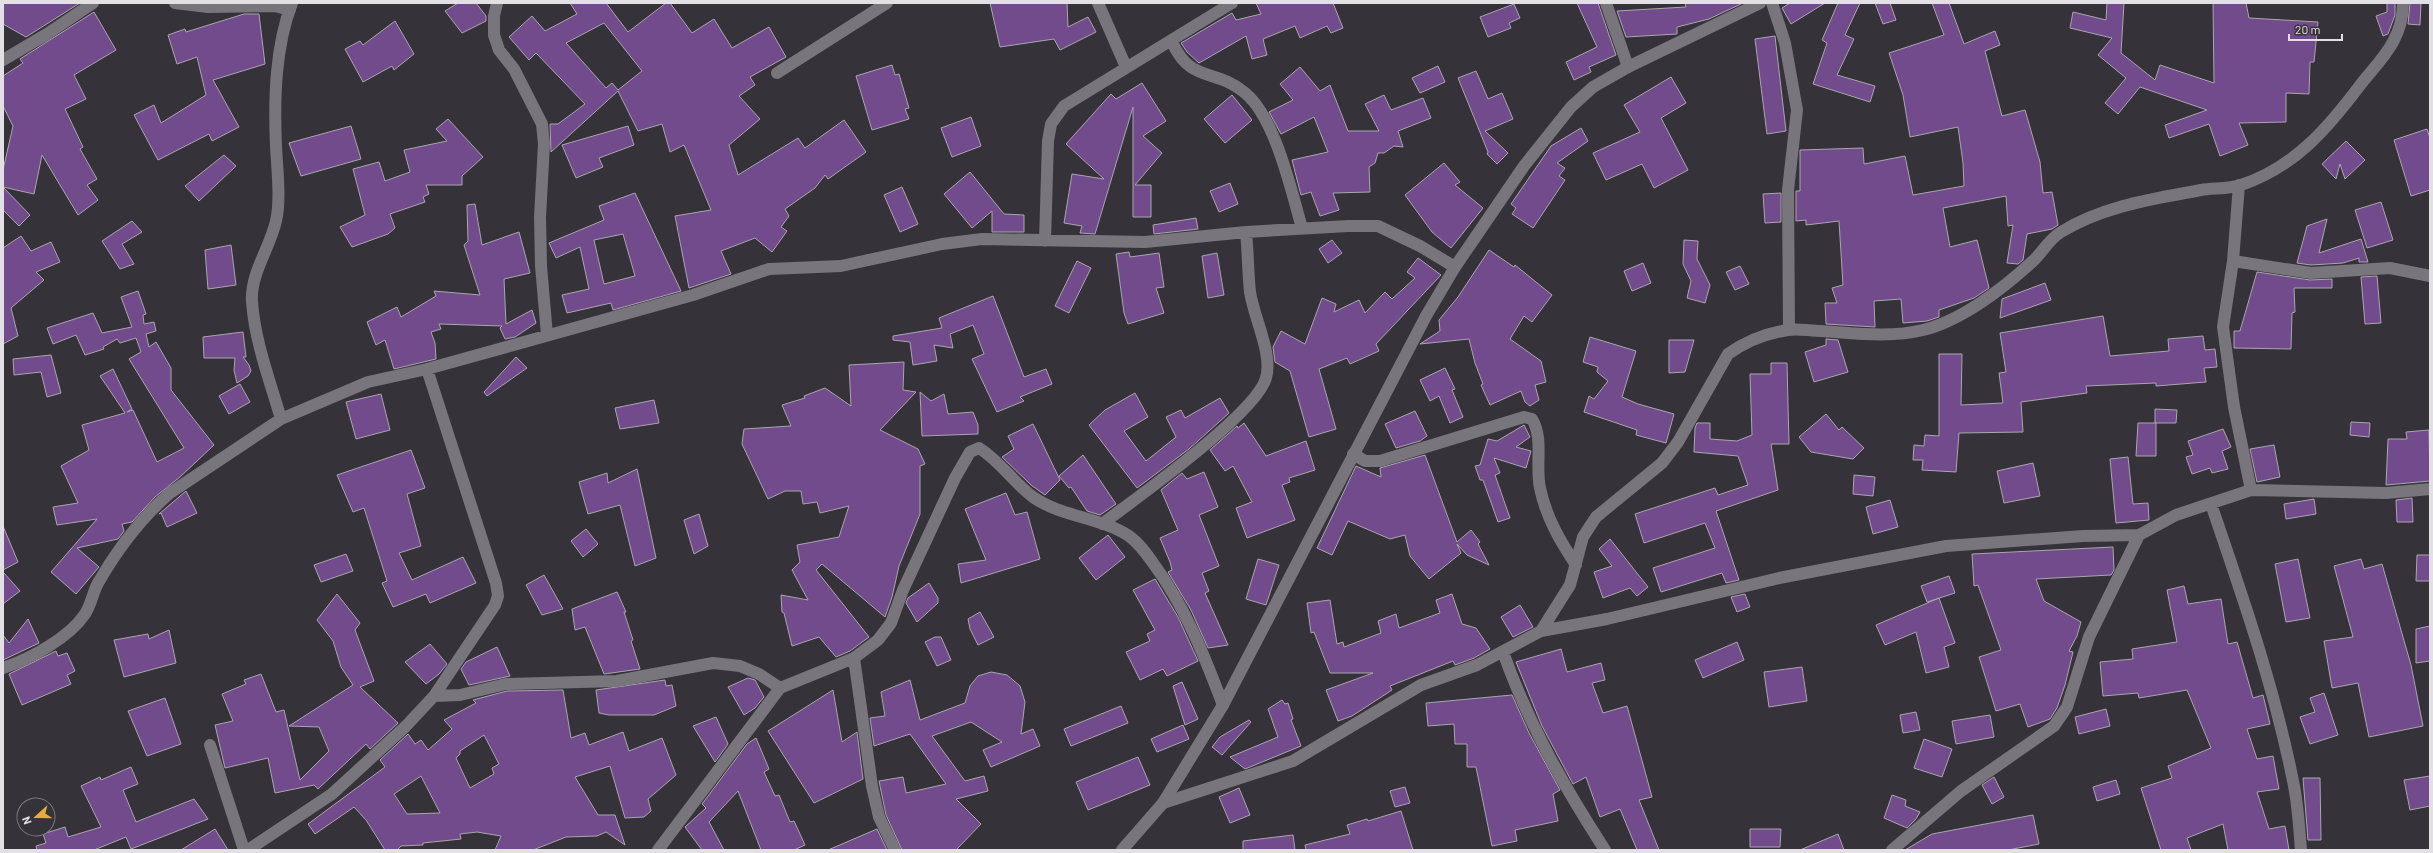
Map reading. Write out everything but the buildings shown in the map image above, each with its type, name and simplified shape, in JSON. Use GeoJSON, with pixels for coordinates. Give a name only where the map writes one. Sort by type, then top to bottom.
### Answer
{"type":"FeatureCollection","features":[{"type":"Feature","properties":{"kind":"street"},"geometry":{"type":"LineString","coordinates":[[3,60],[47,34],[92,3]]}},
{"type":"Feature","properties":{"kind":"street"},"geometry":{"type":"LineString","coordinates":[[175,3],[208,7],[291,6],[279,57],[276,134],[276,220],[258,266],[252,300],[256,329],[281,419]]}},
{"type":"Feature","properties":{"kind":"street"},"geometry":{"type":"LineString","coordinates":[[497,3],[494,16],[494,34],[499,50],[514,69],[542,124],[544,144],[540,217],[540,266],[546,335]]}},
{"type":"Feature","properties":{"kind":"street"},"geometry":{"type":"LineString","coordinates":[[776,73],[887,3]]}},
{"type":"Feature","properties":{"kind":"street"},"geometry":{"type":"LineString","coordinates":[[1098,3],[1126,67]]}},
{"type":"Feature","properties":{"kind":"street"},"geometry":{"type":"LineString","coordinates":[[1045,241],[1045,190],[1051,124],[1064,106],[1126,67],[1172,42],[1232,3]]}},
{"type":"Feature","properties":{"kind":"street"},"geometry":{"type":"LineString","coordinates":[[1606,3],[1628,66]]}},
{"type":"Feature","properties":{"kind":"street"},"geometry":{"type":"LineString","coordinates":[[1122,850],[1163,803],[1223,704],[1352,454],[1455,266],[1524,166],[1571,107],[1593,87],[1628,66],[1760,3]]}},
{"type":"Feature","properties":{"kind":"street"},"geometry":{"type":"LineString","coordinates":[[1772,3],[1785,43],[1796,110],[1788,190],[1789,329]]}},
{"type":"Feature","properties":{"kind":"street"},"geometry":{"type":"LineString","coordinates":[[1541,631],[1570,585],[1583,536],[1596,517],[1666,458],[1678,442],[1728,354],[1741,345],[1789,329],[1849,333],[1897,333],[1922,330],[1947,322],[1997,291],[2035,260],[2045,244],[2059,232],[2094,214],[2141,202],[2240,185],[2259,177],[2300,154],[2334,120],[2398,34],[2403,16],[2403,3]]}},
{"type":"Feature","properties":{"kind":"street"},"geometry":{"type":"LineString","coordinates":[[1172,42],[1179,57],[1188,67],[1244,92],[1260,109],[1286,173],[1302,228]]}},
{"type":"Feature","properties":{"kind":"street"},"geometry":{"type":"LineString","coordinates":[[2240,185],[2233,261],[2223,328],[2234,407],[2251,490]]}},
{"type":"Feature","properties":{"kind":"street"},"geometry":{"type":"LineString","coordinates":[[3,668],[24,661],[72,629],[86,613],[98,584],[125,544],[154,507],[170,493],[281,419],[368,382],[427,369],[693,295],[769,269],[841,266],[942,244],[982,239],[1145,242],[1302,228],[1378,226],[1420,246],[1455,266]]}},
{"type":"Feature","properties":{"kind":"street"},"geometry":{"type":"LineString","coordinates":[[1102,524],[1218,434],[1257,393],[1266,378],[1264,348],[1250,292],[1246,232]]}},
{"type":"Feature","properties":{"kind":"street"},"geometry":{"type":"LineString","coordinates":[[2233,261],[2311,272],[2390,268],[2430,276]]}},
{"type":"Feature","properties":{"kind":"street"},"geometry":{"type":"LineString","coordinates":[[248,850],[332,794],[380,751],[434,696],[495,605],[498,596],[496,583],[427,369]]}},
{"type":"Feature","properties":{"kind":"street"},"geometry":{"type":"LineString","coordinates":[[1352,454],[1365,461],[1380,461],[1524,417],[1532,419],[1537,428],[1540,487],[1550,520],[1558,539],[1576,565]]}},
{"type":"Feature","properties":{"kind":"street"},"geometry":{"type":"LineString","coordinates":[[658,850],[780,688],[854,658],[878,640],[891,623],[922,547],[954,478],[970,452],[979,448],[989,454],[1033,497],[1052,507],[1102,524],[1128,536],[1140,546],[1168,582],[1187,618],[1223,704]]}},
{"type":"Feature","properties":{"kind":"street"},"geometry":{"type":"LineString","coordinates":[[1163,803],[1293,761],[1421,685],[1477,665],[1541,631],[1607,619],[1779,578],[1946,546],[2083,536],[2140,535],[2176,515],[2251,490],[2386,493],[2430,490]]}},
{"type":"Feature","properties":{"kind":"street"},"geometry":{"type":"LineString","coordinates":[[2211,504],[2253,629],[2274,706],[2293,782],[2301,850]]}},
{"type":"Feature","properties":{"kind":"street"},"geometry":{"type":"LineString","coordinates":[[1892,850],[1961,791],[2054,726],[2067,707],[2089,637],[2140,535]]}},
{"type":"Feature","properties":{"kind":"street"},"geometry":{"type":"LineString","coordinates":[[1503,652],[1516,689],[1550,761],[1605,850]]}},
{"type":"Feature","properties":{"kind":"street"},"geometry":{"type":"LineString","coordinates":[[854,658],[872,786],[879,817],[895,850]]}},
{"type":"Feature","properties":{"kind":"street"},"geometry":{"type":"LineString","coordinates":[[434,696],[460,695],[506,684],[617,681],[713,662],[740,666],[759,674],[780,688]]}},
{"type":"Feature","properties":{"kind":"street"},"geometry":{"type":"LineString","coordinates":[[210,745],[244,850]]}}]}
